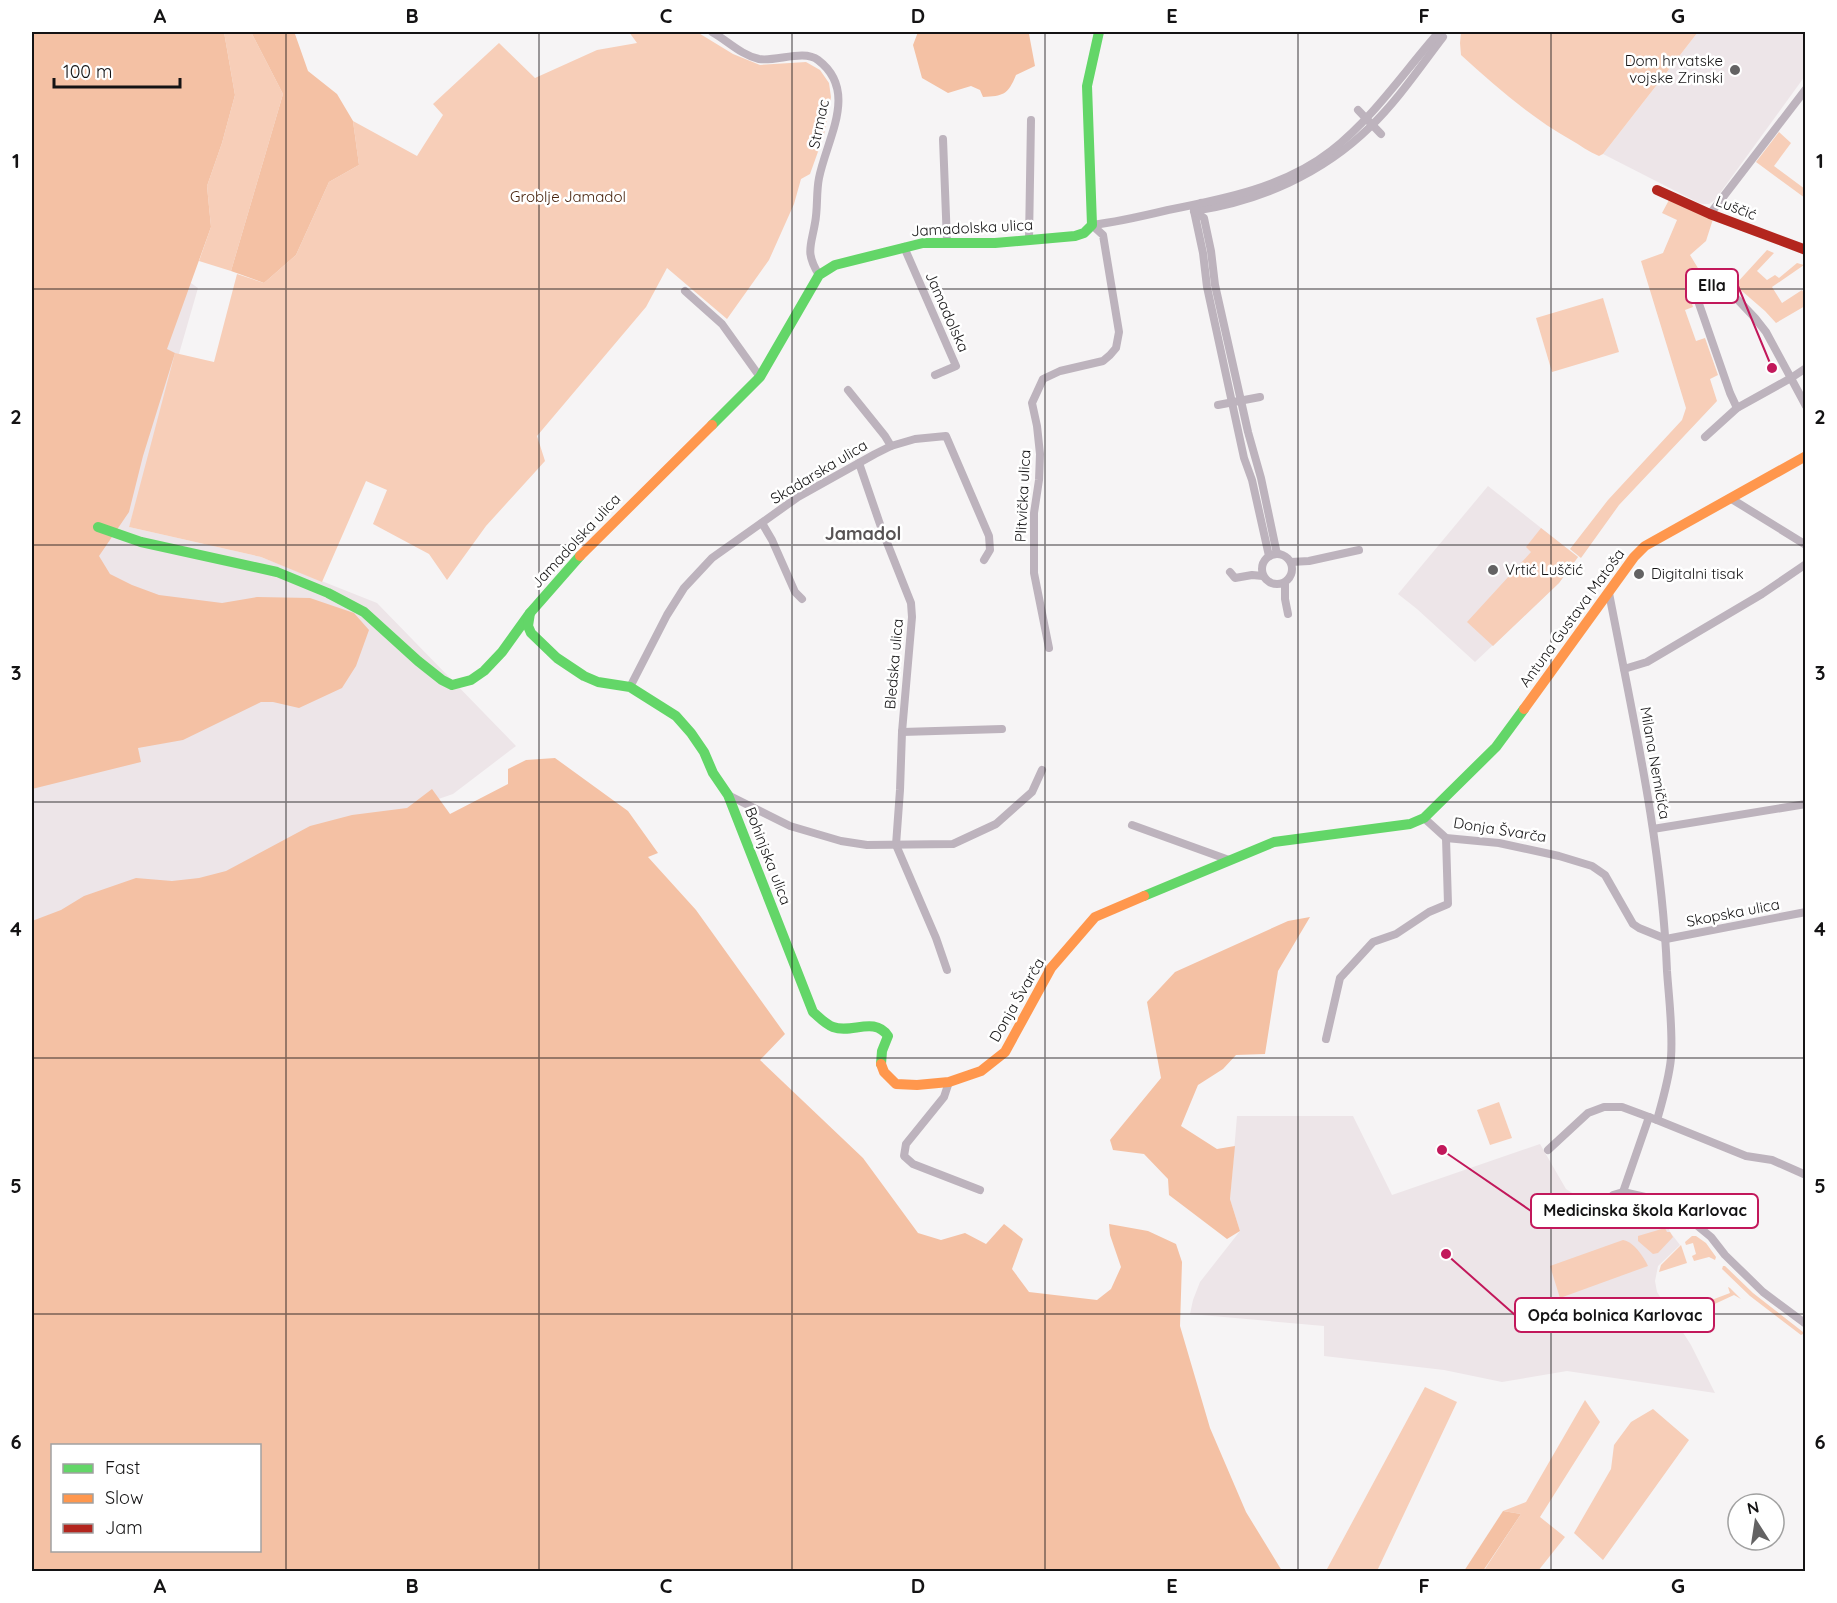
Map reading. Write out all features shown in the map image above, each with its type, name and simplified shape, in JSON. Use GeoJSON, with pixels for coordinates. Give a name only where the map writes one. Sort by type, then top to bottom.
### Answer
{"type":"FeatureCollection","features":[{"type":"Feature","properties":{"kind":"street","name":"Strmac"},"geometry":{"type":"LineString","coordinates":[[712,32],[749,56],[763,60],[798,56],[814,57],[828,68],[836,83],[839,99],[836,119],[819,177],[816,221],[809,251],[811,262],[819,275]]}},
{"type":"Feature","properties":{"kind":"street"},"geometry":{"type":"LineString","coordinates":[[1099,32],[1087,86],[1092,225],[1201,203],[1277,182],[1329,153],[1369,123]]}},
{"type":"Feature","properties":{"kind":"street"},"geometry":{"type":"LineString","coordinates":[[1174,209],[1194,211],[1259,195],[1304,176],[1332,158],[1369,123],[1382,103],[1441,35]]}},
{"type":"Feature","properties":{"kind":"street"},"geometry":{"type":"LineString","coordinates":[[1710,214],[1806,89]]}},
{"type":"Feature","properties":{"kind":"street"},"geometry":{"type":"LineString","coordinates":[[1358,110],[1381,134]]}},
{"type":"Feature","properties":{"kind":"street"},"geometry":{"type":"LineString","coordinates":[[1029,240],[1031,120]]}},
{"type":"Feature","properties":{"kind":"street"},"geometry":{"type":"LineString","coordinates":[[943,139],[946,242]]}},
{"type":"Feature","properties":{"kind":"street","name":"Luščić"},"geometry":{"type":"LineString","coordinates":[[1657,190],[1710,214],[1806,250]]}},
{"type":"Feature","properties":{"kind":"street"},"geometry":{"type":"LineString","coordinates":[[1194,211],[1201,203]]}},
{"type":"Feature","properties":{"kind":"street"},"geometry":{"type":"LineString","coordinates":[[1204,218],[1212,208]]}},
{"type":"Feature","properties":{"kind":"street"},"geometry":{"type":"LineString","coordinates":[[1194,211],[1204,218],[1215,285],[1248,432],[1262,478],[1273,555]]}},
{"type":"Feature","properties":{"kind":"street"},"geometry":{"type":"LineString","coordinates":[[1194,211],[1207,286],[1244,458],[1273,555]]}},
{"type":"Feature","properties":{"kind":"street","name":"Jamadolska ulica"},"geometry":{"type":"LineString","coordinates":[[98,527],[141,542],[277,572],[328,593],[364,612],[418,662],[442,680],[452,685],[471,680],[484,671],[502,652],[530,613],[596,539],[760,377],[819,275],[835,265],[923,243],[995,243],[1075,236],[1084,233],[1092,225]]}},
{"type":"Feature","properties":{"kind":"street","name":"Plitvička ulica"},"geometry":{"type":"LineString","coordinates":[[1049,648],[1034,573],[1034,513],[1040,454],[1032,403],[1043,379],[1060,371],[1103,361],[1116,348],[1119,332],[1103,235],[1092,225]]}},
{"type":"Feature","properties":{"kind":"street","name":"Jamadolska"},"geometry":{"type":"LineString","coordinates":[[904,247],[956,366],[935,375]]}},
{"type":"Feature","properties":{"kind":"street"},"geometry":{"type":"LineString","coordinates":[[1737,408],[1697,298],[1720,281],[1766,332],[1806,406]]}},
{"type":"Feature","properties":{"kind":"street"},"geometry":{"type":"LineString","coordinates":[[685,291],[722,324],[760,377]]}},
{"type":"Feature","properties":{"kind":"street"},"geometry":{"type":"LineString","coordinates":[[1705,437],[1737,408],[1806,368]]}},
{"type":"Feature","properties":{"kind":"street","name":"Skadarska ulica"},"geometry":{"type":"LineString","coordinates":[[848,390],[891,446]]}},
{"type":"Feature","properties":{"kind":"street"},"geometry":{"type":"LineString","coordinates":[[1218,405],[1260,397]]}},
{"type":"Feature","properties":{"kind":"street","name":"Skadarska ulica"},"geometry":{"type":"LineString","coordinates":[[630,687],[667,615],[684,588],[712,558],[798,497],[891,446],[915,439],[946,436],[989,536],[990,550],[984,560]]}},
{"type":"Feature","properties":{"kind":"street","name":"Antuna Gustava Matoša"},"geometry":{"type":"LineString","coordinates":[[1424,818],[1496,747],[1634,557],[1645,546],[1806,456]]}},
{"type":"Feature","properties":{"kind":"street","name":"Bledska ulica"},"geometry":{"type":"LineString","coordinates":[[859,463],[911,603],[912,617],[902,732],[896,845],[936,938],[947,970]]}},
{"type":"Feature","properties":{"kind":"street"},"geometry":{"type":"LineString","coordinates":[[1730,498],[1806,544]]}},
{"type":"Feature","properties":{"kind":"street","name":"Skadarska ulica"},"geometry":{"type":"LineString","coordinates":[[762,523],[795,592],[802,599]]}},
{"type":"Feature","properties":{"kind":"street"},"geometry":{"type":"LineString","coordinates":[[1292,566],[1359,550]]}},
{"type":"Feature","properties":{"kind":"street"},"geometry":{"type":"LineString","coordinates":[[1273,555],[1286,556],[1292,566],[1291,578],[1285,583],[1268,582],[1262,573],[1263,563],[1273,555]]}},
{"type":"Feature","properties":{"kind":"street"},"geometry":{"type":"LineString","coordinates":[[1624,669],[1647,663],[1762,594],[1806,564]]}},
{"type":"Feature","properties":{"kind":"street"},"geometry":{"type":"LineString","coordinates":[[1230,572],[1235,578],[1262,573]]}},
{"type":"Feature","properties":{"kind":"street"},"geometry":{"type":"LineString","coordinates":[[1285,583],[1288,614]]}},
{"type":"Feature","properties":{"kind":"street"},"geometry":{"type":"LineString","coordinates":[[1276,584],[1285,599]]}},
{"type":"Feature","properties":{"kind":"street","name":"Milana Nemičića"},"geometry":{"type":"LineString","coordinates":[[1609,593],[1653,830],[1666,939]]}},
{"type":"Feature","properties":{"kind":"street","name":"Bohinjska ulica"},"geometry":{"type":"LineString","coordinates":[[530,613],[528,626],[531,633],[557,658],[584,676],[598,682],[630,687],[676,717],[691,733],[704,752],[713,774],[729,795],[813,1012],[831,1026],[847,1029],[878,1025],[885,1029],[888,1036],[880,1055],[882,1071],[896,1084],[949,1082]]}},
{"type":"Feature","properties":{"kind":"street","name":"Bledska ulica"},"geometry":{"type":"LineString","coordinates":[[902,732],[1002,729]]}},
{"type":"Feature","properties":{"kind":"street"},"geometry":{"type":"LineString","coordinates":[[729,795],[790,826],[841,841],[867,846],[953,844],[996,824],[1032,792],[1042,770]]}},
{"type":"Feature","properties":{"kind":"street"},"geometry":{"type":"LineString","coordinates":[[1653,830],[1806,804]]}},
{"type":"Feature","properties":{"kind":"street","name":"Donja Švarča"},"geometry":{"type":"LineString","coordinates":[[949,1082],[981,1071],[1005,1052],[1051,968],[1095,917],[1274,842],[1410,824],[1424,818],[1446,838],[1499,843],[1559,855],[1592,866],[1605,876],[1633,924],[1666,939]]}},
{"type":"Feature","properties":{"kind":"street"},"geometry":{"type":"LineString","coordinates":[[1132,825],[1229,860]]}},
{"type":"Feature","properties":{"kind":"street"},"geometry":{"type":"LineString","coordinates":[[1326,1039],[1340,978],[1373,942],[1396,934],[1429,912],[1448,904],[1446,838]]}},
{"type":"Feature","properties":{"kind":"street","name":"Skopska ulica"},"geometry":{"type":"LineString","coordinates":[[1666,939],[1806,912]]}},
{"type":"Feature","properties":{"kind":"street"},"geometry":{"type":"LineString","coordinates":[[1623,1192],[1667,1083],[1671,1058],[1671,1032],[1666,939]]}},
{"type":"Feature","properties":{"kind":"street"},"geometry":{"type":"LineString","coordinates":[[949,1082],[944,1097],[906,1144],[904,1156],[913,1164],[980,1190]]}},
{"type":"Feature","properties":{"kind":"street"},"geometry":{"type":"LineString","coordinates":[[1548,1150],[1588,1113],[1604,1107],[1622,1107],[1746,1156],[1772,1160],[1806,1175]]}},
{"type":"Feature","properties":{"kind":"street"},"geometry":{"type":"LineString","coordinates":[[1673,1210],[1617,1222],[1609,1217],[1606,1210],[1613,1195],[1623,1192],[1654,1199],[1673,1210],[1689,1220],[1711,1238],[1763,1292],[1806,1324]]}},
{"type":"Feature","properties":{"kind":"shaded area"},"geometry":{"type":"Polygon","coordinates":[[[32,32],[224,32],[235,95],[207,186],[211,227],[167,349],[175,353],[143,456],[129,512],[99,556],[110,574],[159,595],[222,603],[257,597],[310,598],[354,613],[369,630],[356,666],[342,688],[299,708],[273,702],[261,702],[183,740],[138,748],[141,762],[32,789],[32,32]]]}},
{"type":"Feature","properties":{"kind":"shaded area"},"geometry":{"type":"Polygon","coordinates":[[[251,32],[296,32],[308,71],[337,94],[353,121],[359,165],[329,182],[296,255],[264,283],[231,271],[283,94],[251,32]]]}},
{"type":"Feature","properties":{"kind":"shaded area"},"geometry":{"type":"Polygon","coordinates":[[[918,32],[1031,32],[1029,34],[1035,66],[1016,75],[1010,87],[1000,95],[983,97],[980,90],[971,86],[948,93],[922,78],[913,45],[918,32]]]}},
{"type":"Feature","properties":{"kind":"shaded area"},"geometry":{"type":"Polygon","coordinates":[[[1698,32],[1805,32],[1805,76],[1715,200],[1709,204],[1699,203],[1603,154],[1698,32]]]}},
{"type":"Feature","properties":{"kind":"shaded area"},"geometry":{"type":"Polygon","coordinates":[[[32,172],[198,288],[129,527],[261,557],[377,603],[516,746],[453,794],[32,939],[32,172]]]}},
{"type":"Feature","properties":{"kind":"shaded area","name":"Vrtić Luščić"},"geometry":{"type":"Polygon","coordinates":[[[1488,486],[1578,557],[1559,583],[1475,662],[1398,594],[1488,486]]]}},
{"type":"Feature","properties":{"kind":"shaded area"},"geometry":{"type":"Polygon","coordinates":[[[555,758],[628,811],[658,853],[648,857],[696,910],[785,1034],[760,1060],[863,1158],[918,1233],[941,1240],[965,1233],[986,1244],[1004,1224],[1023,1239],[1012,1269],[1029,1292],[1097,1300],[1111,1289],[1121,1267],[1110,1235],[1109,1224],[1148,1231],[1176,1244],[1182,1262],[1180,1326],[1210,1428],[1246,1512],[1282,1571],[32,1571],[32,921],[61,910],[84,896],[136,878],[172,881],[199,878],[226,871],[310,826],[352,815],[407,808],[432,789],[450,814],[508,784],[508,769],[526,760],[555,758]]]}},
{"type":"Feature","properties":{"kind":"shaded area"},"geometry":{"type":"Polygon","coordinates":[[[1310,917],[1278,971],[1265,1054],[1236,1055],[1223,1069],[1198,1085],[1181,1126],[1217,1149],[1235,1146],[1230,1199],[1240,1231],[1227,1239],[1169,1195],[1168,1179],[1144,1154],[1113,1150],[1110,1140],[1161,1078],[1147,1002],[1175,972],[1288,921],[1310,917]]]}},
{"type":"Feature","properties":{"kind":"shaded area"},"geometry":{"type":"Polygon","coordinates":[[[1237,1116],[1353,1116],[1392,1195],[1540,1144],[1566,1189],[1582,1199],[1605,1220],[1615,1225],[1663,1214],[1670,1232],[1680,1245],[1658,1266],[1655,1281],[1657,1292],[1691,1345],[1715,1393],[1567,1371],[1502,1382],[1444,1370],[1324,1356],[1324,1326],[1190,1314],[1200,1282],[1240,1231],[1230,1199],[1237,1116]]]}},
{"type":"Feature","properties":{"kind":"shaded area"},"geometry":{"type":"Polygon","coordinates":[[[1503,1511],[1521,1514],[1483,1571],[1464,1571],[1503,1511]]]}},
{"type":"Feature","properties":{"kind":"green space"},"geometry":{"type":"Polygon","coordinates":[[[224,32],[251,32],[283,94],[231,271],[199,261],[211,227],[207,186],[235,95],[224,32]]]}},
{"type":"Feature","properties":{"kind":"green space","name":"Groblje Jamadol"},"geometry":{"type":"Polygon","coordinates":[[[629,32],[697,32],[733,54],[760,65],[806,62],[820,70],[829,83],[831,97],[824,135],[810,174],[801,179],[794,204],[769,260],[727,319],[667,268],[646,307],[537,436],[545,461],[486,526],[447,580],[429,554],[373,524],[387,490],[366,481],[322,582],[261,557],[129,527],[175,353],[214,362],[237,274],[264,283],[296,255],[329,182],[359,165],[353,121],[417,156],[443,115],[433,104],[499,43],[535,78],[597,50],[637,43],[629,32]]]}},
{"type":"Feature","properties":{"kind":"green space"},"geometry":{"type":"Polygon","coordinates":[[[1461,32],[1698,32],[1603,154],[1599,156],[1541,121],[1474,67],[1461,55],[1461,32]]]}},
{"type":"Feature","properties":{"kind":"green space"},"geometry":{"type":"Polygon","coordinates":[[[1779,132],[1791,143],[1774,166],[1805,189],[1805,198],[1756,162],[1779,132]]]}},
{"type":"Feature","properties":{"kind":"green space"},"geometry":{"type":"Polygon","coordinates":[[[1669,200],[1713,219],[1706,241],[1690,255],[1707,283],[1689,294],[1693,307],[1685,310],[1696,341],[1705,338],[1718,375],[1710,379],[1717,401],[1619,505],[1581,558],[1570,549],[1608,500],[1682,420],[1686,408],[1641,261],[1663,253],[1677,220],[1662,213],[1669,200]]]}},
{"type":"Feature","properties":{"kind":"green space"},"geometry":{"type":"Polygon","coordinates":[[[1767,250],[1774,253],[1757,271],[1767,280],[1775,275],[1779,278],[1797,263],[1804,265],[1772,287],[1782,303],[1802,290],[1805,295],[1805,306],[1776,323],[1735,285],[1767,250]]]}},
{"type":"Feature","properties":{"kind":"green space"},"geometry":{"type":"Polygon","coordinates":[[[1603,298],[1619,352],[1552,372],[1536,318],[1603,298]]]}},
{"type":"Feature","properties":{"kind":"green space"},"geometry":{"type":"Polygon","coordinates":[[[1541,528],[1578,557],[1559,583],[1493,646],[1467,622],[1531,552],[1526,547],[1541,528]]]}},
{"type":"Feature","properties":{"kind":"green space"},"geometry":{"type":"Polygon","coordinates":[[[1499,1102],[1512,1138],[1490,1145],[1477,1110],[1499,1102]]]}},
{"type":"Feature","properties":{"kind":"green space"},"geometry":{"type":"Polygon","coordinates":[[[1665,1228],[1673,1237],[1658,1253],[1653,1254],[1638,1241],[1638,1236],[1665,1228]]]}},
{"type":"Feature","properties":{"kind":"green space"},"geometry":{"type":"Polygon","coordinates":[[[1692,1236],[1706,1243],[1716,1257],[1715,1260],[1709,1257],[1694,1261],[1692,1256],[1696,1254],[1693,1243],[1686,1245],[1685,1242],[1692,1236]]]}},
{"type":"Feature","properties":{"kind":"green space"},"geometry":{"type":"Polygon","coordinates":[[[1623,1240],[1634,1246],[1648,1266],[1560,1298],[1550,1266],[1623,1240]]]}},
{"type":"Feature","properties":{"kind":"green space"},"geometry":{"type":"Polygon","coordinates":[[[1681,1245],[1687,1263],[1659,1272],[1661,1265],[1681,1245]]]}},
{"type":"Feature","properties":{"kind":"green space"},"geometry":{"type":"Polygon","coordinates":[[[1723,1266],[1803,1334],[1801,1335],[1750,1296],[1722,1269],[1723,1266]]]}},
{"type":"Feature","properties":{"kind":"green space"},"geometry":{"type":"Polygon","coordinates":[[[1728,1287],[1741,1299],[1734,1295],[1691,1315],[1693,1322],[1679,1307],[1684,1304],[1688,1309],[1730,1293],[1728,1287]]]}},
{"type":"Feature","properties":{"kind":"green space"},"geometry":{"type":"Polygon","coordinates":[[[1425,1387],[1457,1402],[1377,1571],[1330,1571],[1327,1569],[1425,1387]]]}},
{"type":"Feature","properties":{"kind":"green space"},"geometry":{"type":"Polygon","coordinates":[[[1585,1400],[1600,1422],[1540,1517],[1565,1537],[1538,1571],[1483,1572],[1521,1514],[1503,1511],[1526,1502],[1585,1400]]]}},
{"type":"Feature","properties":{"kind":"green space"},"geometry":{"type":"Polygon","coordinates":[[[1653,1409],[1689,1440],[1603,1560],[1574,1533],[1611,1469],[1614,1445],[1631,1422],[1653,1409]]]}},
{"type":"Feature","properties":{"kind":"traffic: fast"},"geometry":{"type":"LineString","coordinates":[[712,425],[760,377],[819,275],[835,265],[923,243],[995,243],[1075,236],[1084,233],[1092,225],[1087,86],[1099,32]]}},
{"type":"Feature","properties":{"kind":"traffic: fast"},"geometry":{"type":"LineString","coordinates":[[98,527],[141,542],[277,572],[328,593],[364,612],[418,661],[452,685],[471,680],[484,671],[502,652],[530,613],[580,556]]}},
{"type":"Feature","properties":{"kind":"traffic: fast"},"geometry":{"type":"LineString","coordinates":[[530,613],[528,626],[531,633],[557,658],[584,676],[598,682],[630,687],[676,716],[691,733],[728,795],[813,1012],[825,1022],[840,1029],[869,1026],[882,1030],[888,1036],[882,1051],[881,1064]]}},
{"type":"Feature","properties":{"kind":"traffic: fast"},"geometry":{"type":"LineString","coordinates":[[1144,896],[1274,842],[1410,824],[1424,818],[1496,747],[1524,709]]}},
{"type":"Feature","properties":{"kind":"traffic: slow"},"geometry":{"type":"LineString","coordinates":[[580,556],[712,425]]}},
{"type":"Feature","properties":{"kind":"traffic: slow"},"geometry":{"type":"LineString","coordinates":[[1524,709],[1634,557],[1645,546],[1806,456]]}},
{"type":"Feature","properties":{"kind":"traffic: slow"},"geometry":{"type":"LineString","coordinates":[[881,1064],[884,1072],[896,1084],[949,1082],[981,1071],[1005,1052],[1051,968],[1095,917],[1144,896]]}},
{"type":"Feature","properties":{"kind":"traffic: jam"},"geometry":{"type":"LineString","coordinates":[[1657,190],[1710,214],[1806,250]]}},
{"type":"Feature","properties":{"kind":"place","name":"Dom hrvatske vojske Zrinski"},"geometry":{"type":"Point","coordinates":[1735,70]}},
{"type":"Feature","properties":{"kind":"place","name":"Ella"},"geometry":{"type":"Point","coordinates":[1772,368]}},
{"type":"Feature","properties":{"kind":"place","name":"Vrtić Luščić"},"geometry":{"type":"Point","coordinates":[1493,570]}},
{"type":"Feature","properties":{"kind":"place","name":"Digitalni tisak"},"geometry":{"type":"Point","coordinates":[1639,574]}},
{"type":"Feature","properties":{"kind":"place","name":"Medicinska škola Karlovac"},"geometry":{"type":"Point","coordinates":[1442,1150]}},
{"type":"Feature","properties":{"kind":"place","name":"Opća bolnica Karlovac"},"geometry":{"type":"Point","coordinates":[1446,1254]}},
{"type":"Feature","properties":{"kind":"district","name":"Jamadol"},"geometry":{"type":"Point","coordinates":[863,534]}}]}
